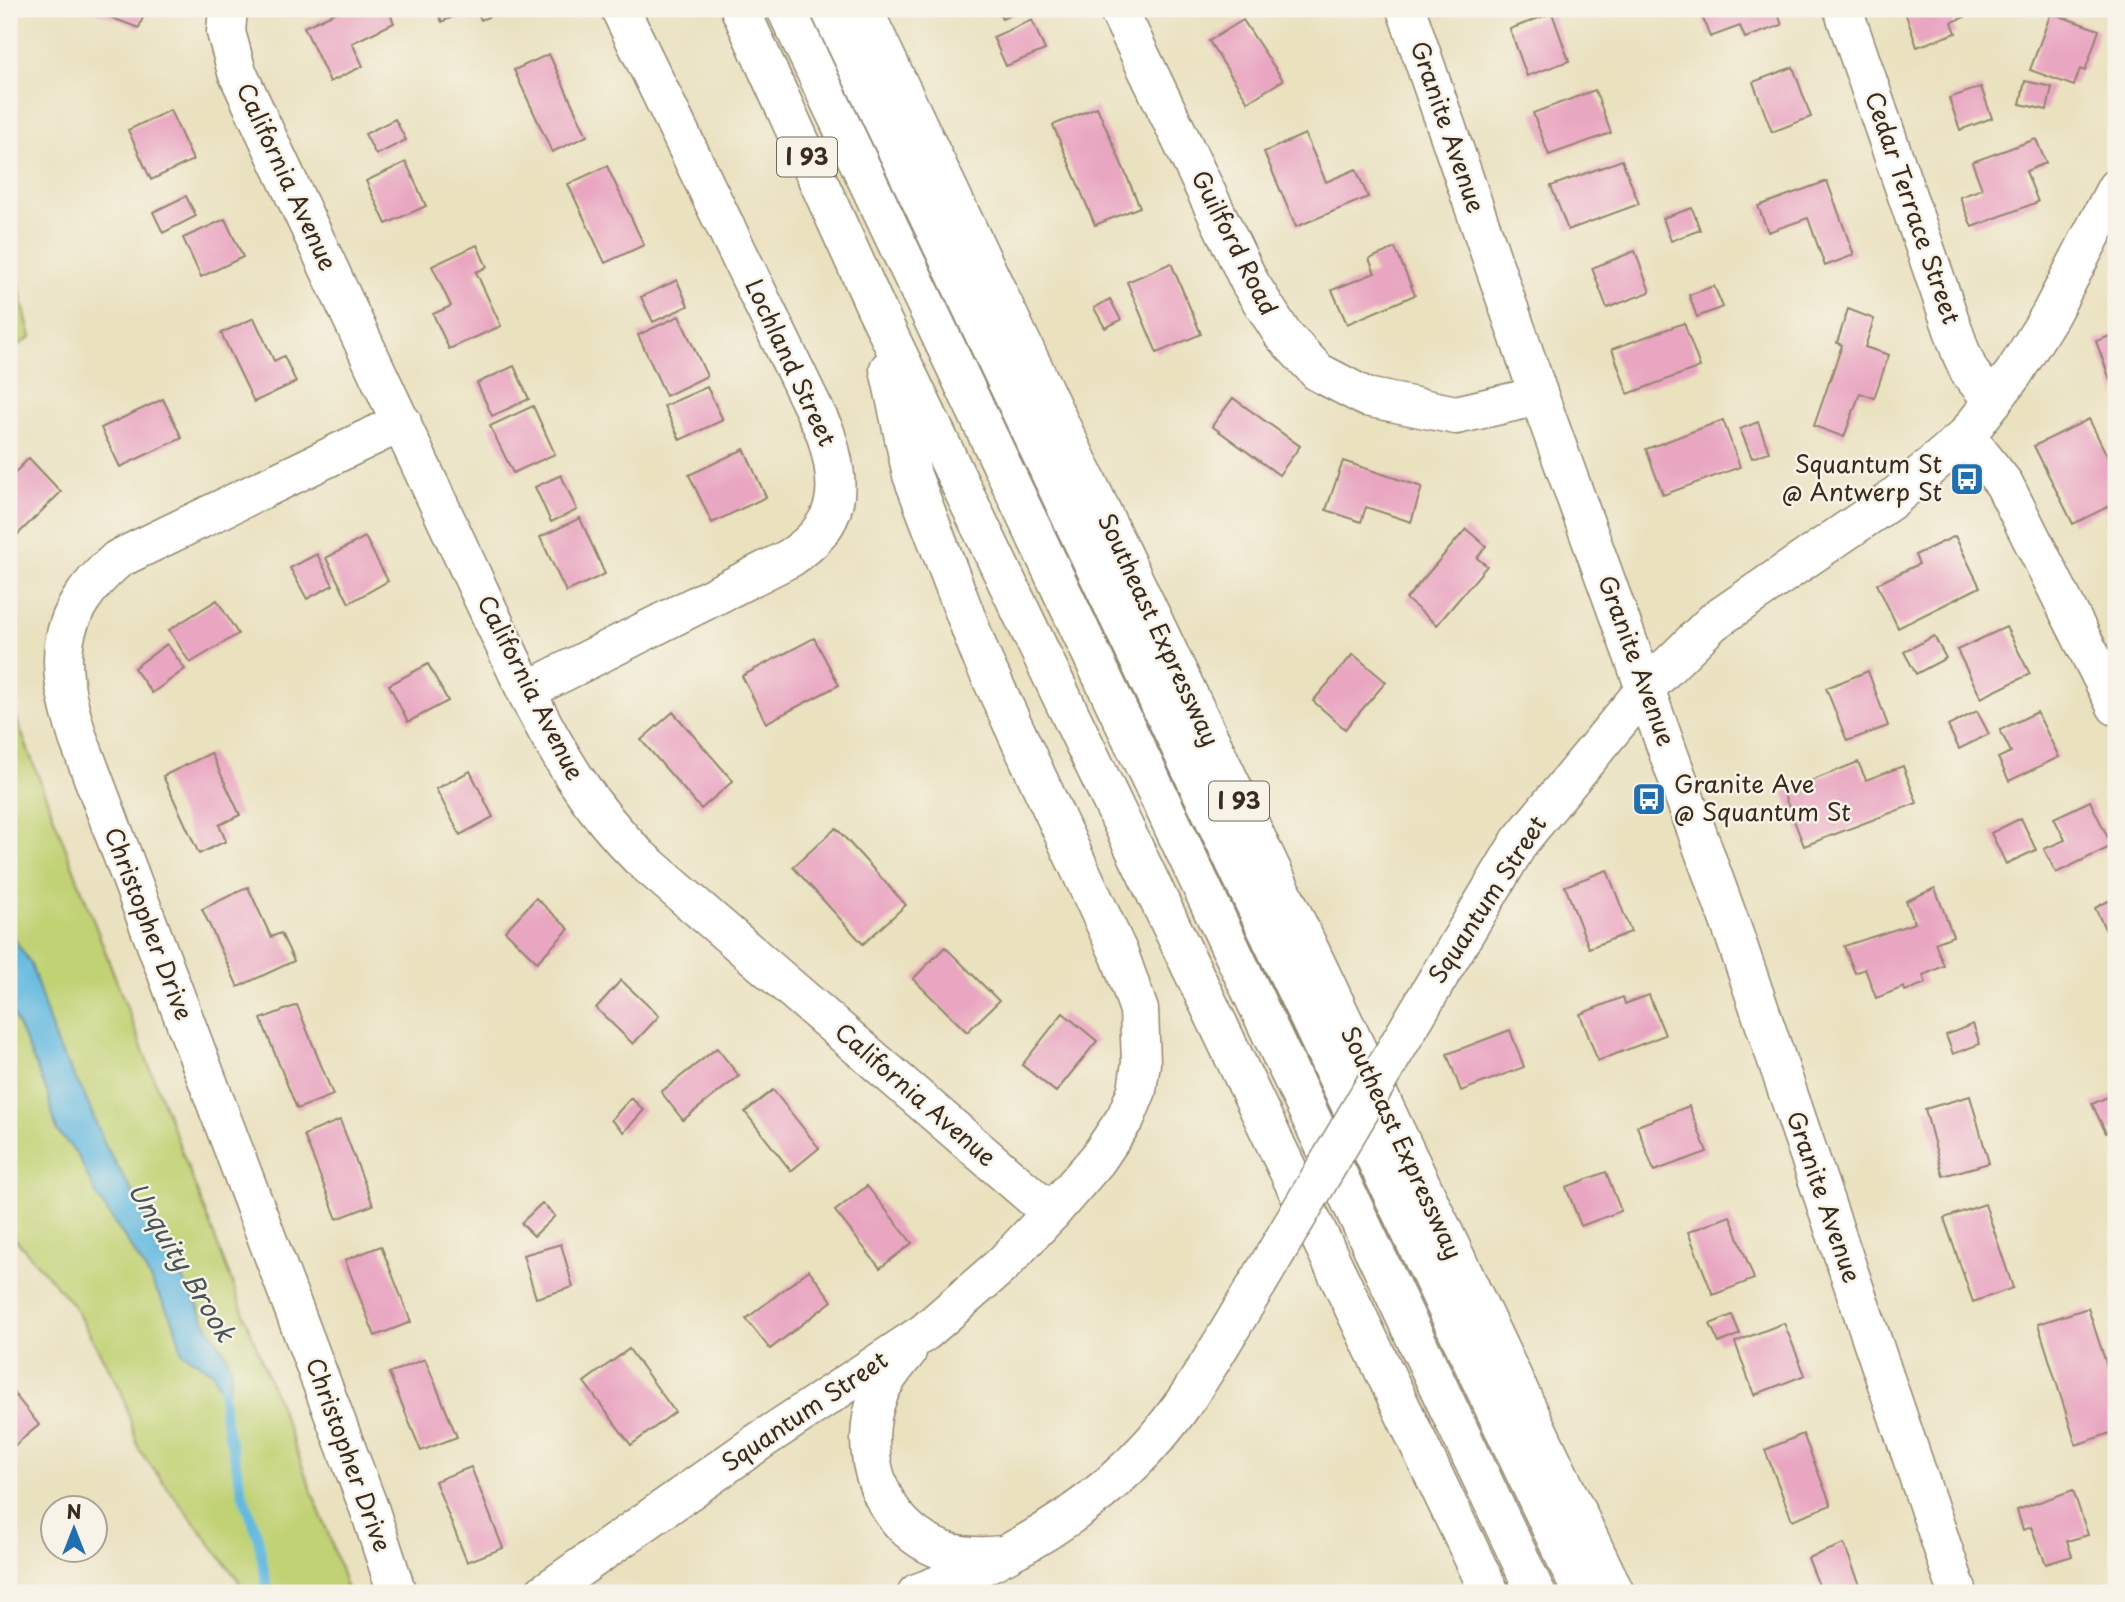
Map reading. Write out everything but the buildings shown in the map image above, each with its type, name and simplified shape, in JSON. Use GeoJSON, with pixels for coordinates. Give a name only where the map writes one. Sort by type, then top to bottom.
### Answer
{"type":"FeatureCollection","features":[{"type":"Feature","properties":{"kind":"main road","name":"California Avenue"},"geometry":{"type":"LineString","coordinates":[[228,9],[226,32],[237,72],[526,691],[575,780],[617,835],[1051,1213]]}},
{"type":"Feature","properties":{"kind":"main road","name":"Lochland Street"},"geometry":{"type":"LineString","coordinates":[[526,691],[790,558],[811,545],[827,527],[834,505],[833,457],[825,432],[621,9]]}},
{"type":"Feature","properties":{"kind":"main road","name":"I 93"},"geometry":{"type":"LineString","coordinates":[[740,9],[875,306],[1490,1593]]}},
{"type":"Feature","properties":{"kind":"main road","name":"I 93"},"geometry":{"type":"LineString","coordinates":[[786,9],[1536,1593]]}},
{"type":"Feature","properties":{"kind":"main road","name":"I 93"},"geometry":{"type":"LineString","coordinates":[[830,9],[1582,1593]]}},
{"type":"Feature","properties":{"kind":"main road","name":"Southeast Expressway"},"geometry":{"type":"LineString","coordinates":[[863,9],[1615,1593]]}},
{"type":"Feature","properties":{"kind":"main road","name":"Guilford Road"},"geometry":{"type":"LineString","coordinates":[[1118,9],[1250,283],[1283,335],[1318,372],[1366,397],[1456,415],[1539,396]]}},
{"type":"Feature","properties":{"kind":"main road","name":"Granite Avenue"},"geometry":{"type":"LineString","coordinates":[[1406,9],[1539,396],[1647,687],[1958,1593]]}},
{"type":"Feature","properties":{"kind":"main road","name":"Cedar Terrace Street"},"geometry":{"type":"LineString","coordinates":[[1843,9],[1961,353],[1970,373],[1993,401]]}},
{"type":"Feature","properties":{"kind":"main road","name":"Squantum Street"},"geometry":{"type":"LineString","coordinates":[[916,1593],[1010,1555],[1061,1524],[1104,1489],[1142,1452],[1184,1402],[1258,1283],[1520,841],[1647,687],[1713,622],[1890,500],[1966,436],[1993,401],[2050,315],[2116,188]]}},
{"type":"Feature","properties":{"kind":"main road","name":"Squantum Street"},"geometry":{"type":"LineString","coordinates":[[544,1593],[760,1441],[925,1332],[995,1272],[1051,1213],[1105,1150],[1126,1116],[1137,1090],[1141,1063],[1139,1010],[1120,956],[981,656],[912,475],[875,306]]}},
{"type":"Feature","properties":{"kind":"main road","name":"Christopher Drive"},"geometry":{"type":"LineString","coordinates":[[397,1593],[360,1485],[78,738],[67,703],[62,655],[74,612],[100,574],[118,559],[402,422]]}},
{"type":"Feature","properties":{"kind":"main road"},"geometry":{"type":"LineString","coordinates":[[1966,436],[2004,484],[2116,706]]}},
{"type":"Feature","properties":{"kind":"main road"},"geometry":{"type":"LineString","coordinates":[[925,1332],[891,1372],[876,1402],[869,1435],[875,1479],[895,1515],[925,1542],[945,1551],[968,1555],[1010,1555]]}},
{"type":"Feature","properties":{"kind":"green space"},"geometry":{"type":"Polygon","coordinates":[[[9,248],[31,337],[9,351],[9,248]]]}},
{"type":"Feature","properties":{"kind":"green space"},"geometry":{"type":"Polygon","coordinates":[[[9,700],[331,1541],[348,1593],[242,1593],[241,1584],[139,1450],[121,1390],[73,1305],[9,1232],[9,700]]]}},
{"type":"Feature","properties":{"kind":"water"},"geometry":{"type":"Polygon","coordinates":[[[9,931],[31,964],[56,1043],[84,1094],[105,1145],[224,1350],[231,1370],[225,1398],[212,1372],[182,1352],[174,1323],[143,1266],[97,1196],[77,1154],[57,1131],[47,1092],[9,1004],[9,931]]]}},
{"type":"Feature","properties":{"kind":"waterway","name":"Unquity Brook"},"geometry":{"type":"LineString","coordinates":[[223,1385],[224,1413],[243,1495],[258,1537],[268,1593]]}},
{"type":"Feature","properties":{"kind":"place","name":"Squantum St @ Antwerp St"},"geometry":{"type":"Point","coordinates":[1967,479]}},
{"type":"Feature","properties":{"kind":"place","name":"Granite Ave @ Squantum St"},"geometry":{"type":"Point","coordinates":[1649,799]}}]}
